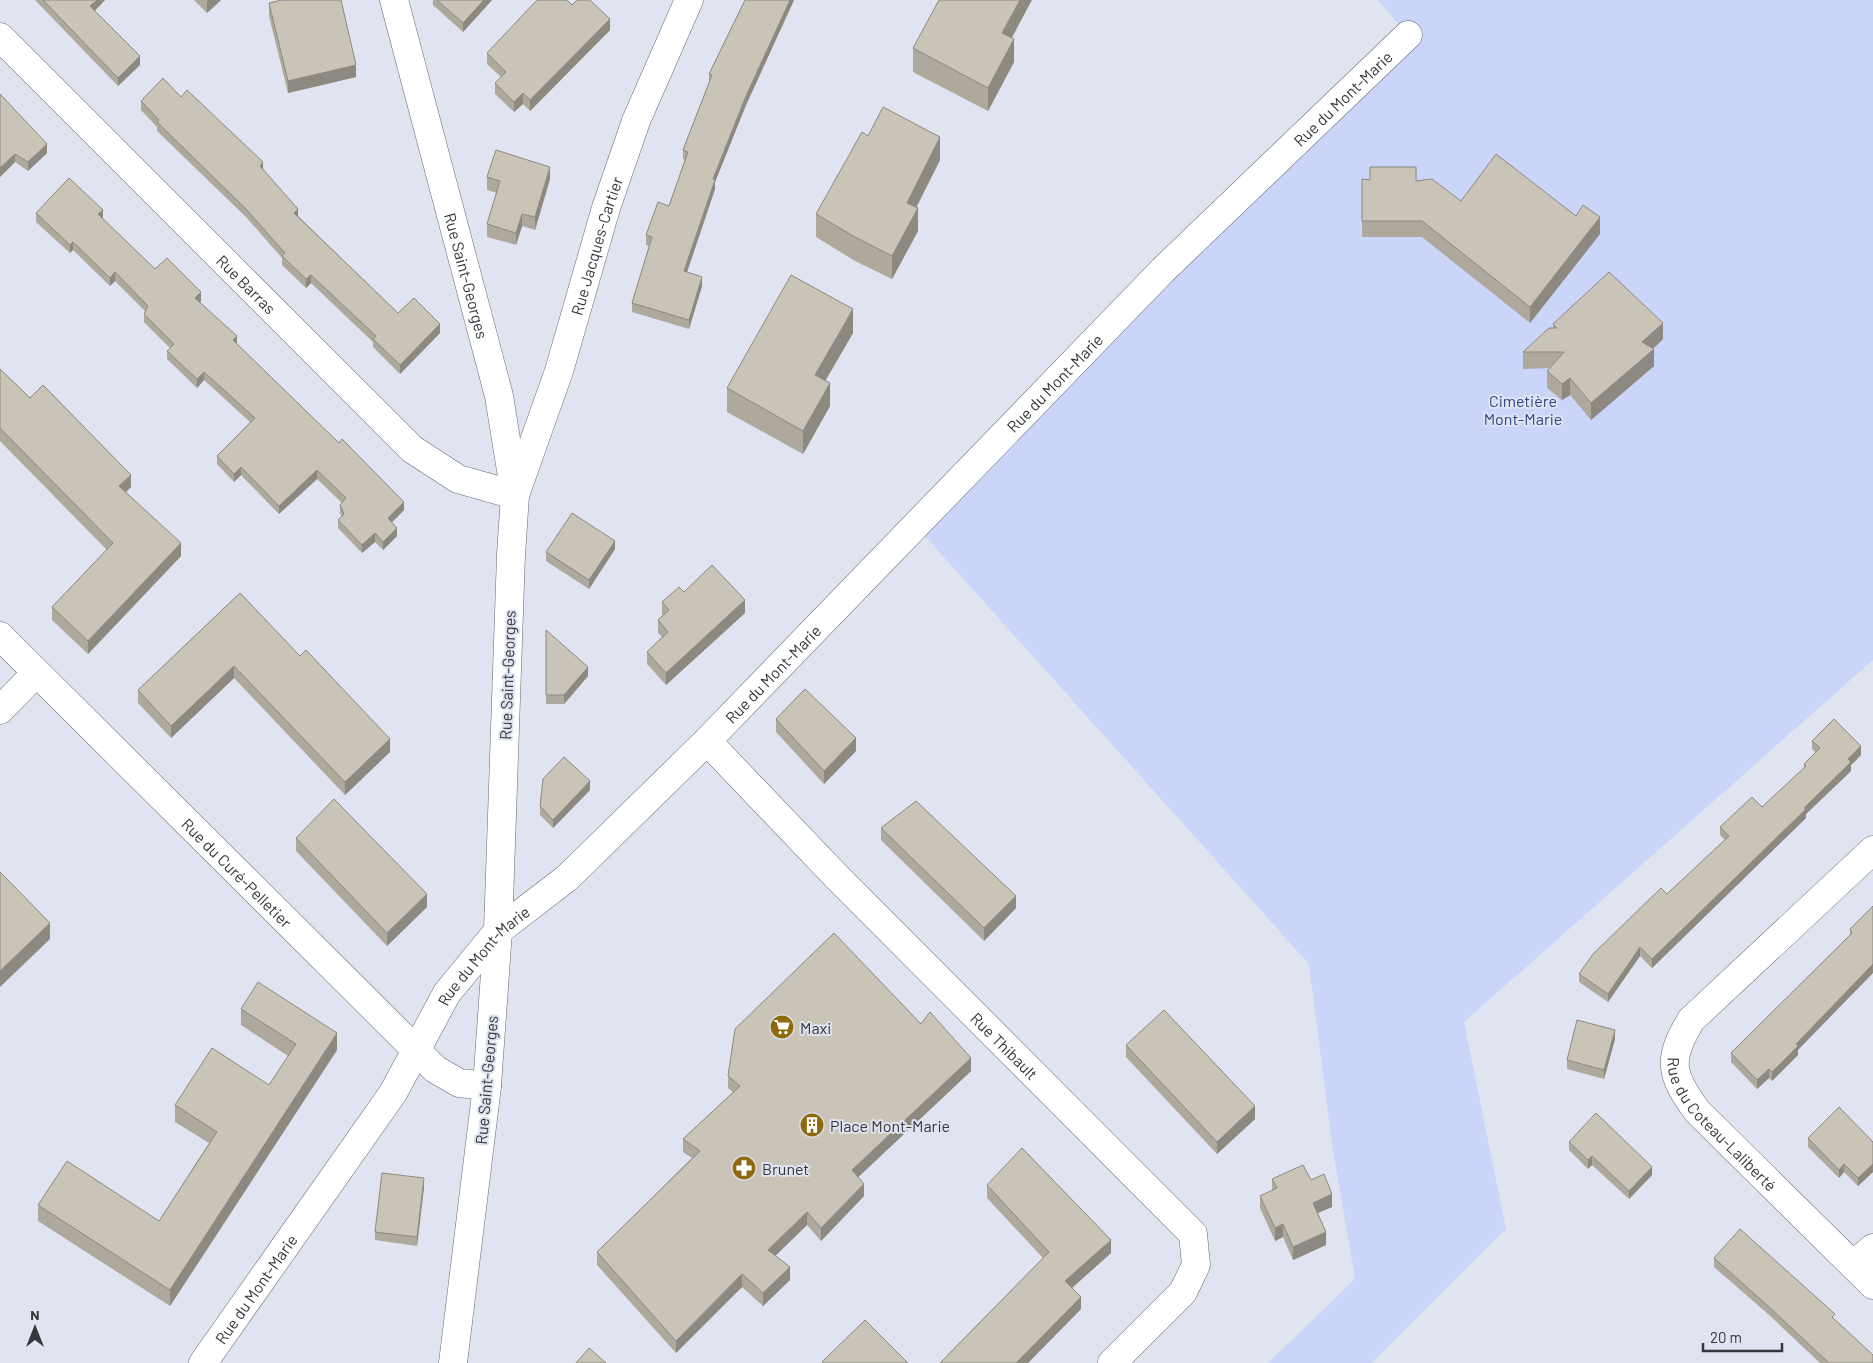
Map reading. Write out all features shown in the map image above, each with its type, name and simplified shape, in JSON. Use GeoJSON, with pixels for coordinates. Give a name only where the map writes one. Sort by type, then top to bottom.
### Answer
{"type":"FeatureCollection","features":[{"type":"Feature","properties":{"kind":"street","name":"Rue Saint-Georges"},"geometry":{"type":"LineString","coordinates":[[394,0],[499,396],[515,496],[511,555],[498,931],[487,1086],[453,1363]]}},
{"type":"Feature","properties":{"kind":"street","name":"Rue Jacques-Cartier"},"geometry":{"type":"LineString","coordinates":[[515,496],[560,371],[606,208],[636,121],[689,0]]}},
{"type":"Feature","properties":{"kind":"street","name":"Rue du Mont-Marie"},"geometry":{"type":"LineString","coordinates":[[203,1363],[393,1093],[418,1050],[446,993],[498,931],[567,878],[707,741],[1163,270],[1408,35]]}},
{"type":"Feature","properties":{"kind":"street","name":"Rue Barras"},"geometry":{"type":"LineString","coordinates":[[0,37],[412,448],[458,479],[515,496]]}},
{"type":"Feature","properties":{"kind":"street","name":"Rue du Curé-Pelletier"},"geometry":{"type":"LineString","coordinates":[[0,636],[435,1069],[459,1083],[487,1086]]}},
{"type":"Feature","properties":{"kind":"street"},"geometry":{"type":"LineString","coordinates":[[0,710],[36,673]]}},
{"type":"Feature","properties":{"kind":"street","name":"Rue Thibault"},"geometry":{"type":"LineString","coordinates":[[707,741],[836,876],[1193,1234],[1196,1264],[1183,1292],[1112,1363]]}},
{"type":"Feature","properties":{"kind":"street","name":"Rue du Coteau-Laliberté"},"geometry":{"type":"LineString","coordinates":[[1873,850],[1691,1020],[1679,1040],[1674,1067],[1679,1086],[1697,1110],[1863,1256],[1873,1285]]}},
{"type":"Feature","properties":{"kind":"green space","name":"Cimetière Mont-Marie"},"geometry":{"type":"Polygon","coordinates":[[[1378,0],[1873,0],[1873,660],[1464,1022],[1506,1229],[1372,1363],[1268,1363],[1355,1279],[1332,1144],[1309,964],[916,526],[1408,35],[1378,0]]]}},
{"type":"Feature","properties":{"kind":"building"},"geometry":{"type":"Polygon","coordinates":[[[43,0],[97,0],[90,6],[140,56],[118,78],[43,0]]]}},
{"type":"Feature","properties":{"kind":"building"},"geometry":{"type":"Polygon","coordinates":[[[282,0],[341,0],[356,65],[288,81],[269,3],[282,0]]]}},
{"type":"Feature","properties":{"kind":"building"},"geometry":{"type":"Polygon","coordinates":[[[437,0],[484,0],[463,23],[437,0]]]}},
{"type":"Feature","properties":{"kind":"building"},"geometry":{"type":"Polygon","coordinates":[[[537,0],[567,0],[572,5],[577,0],[590,0],[610,19],[530,100],[523,93],[514,102],[495,83],[506,72],[487,53],[537,0]]]}},
{"type":"Feature","properties":{"kind":"building"},"geometry":{"type":"Polygon","coordinates":[[[745,0],[790,0],[746,96],[713,179],[715,180],[684,271],[702,277],[689,320],[632,303],[652,237],[646,235],[658,202],[669,206],[688,152],[683,150],[712,75],[709,74],[745,0]]]}},
{"type":"Feature","properties":{"kind":"building"},"geometry":{"type":"Polygon","coordinates":[[[939,0],[1020,0],[1002,33],[1014,39],[988,88],[913,48],[939,0]]]}},
{"type":"Feature","properties":{"kind":"building"},"geometry":{"type":"Polygon","coordinates":[[[163,78],[181,97],[187,90],[263,162],[260,166],[298,209],[294,213],[398,313],[414,298],[440,324],[400,365],[373,339],[376,336],[311,275],[306,279],[282,256],[285,253],[246,209],[157,122],[159,120],[141,101],[163,78]]]}},
{"type":"Feature","properties":{"kind":"building"},"geometry":{"type":"Polygon","coordinates":[[[0,94],[47,144],[28,162],[15,154],[0,168],[0,94]]]}},
{"type":"Feature","properties":{"kind":"building"},"geometry":{"type":"Polygon","coordinates":[[[883,107],[940,137],[907,203],[918,208],[892,256],[816,214],[862,132],[868,136],[883,107]]]}},
{"type":"Feature","properties":{"kind":"building"},"geometry":{"type":"Polygon","coordinates":[[[496,150],[550,167],[535,217],[522,214],[516,233],[487,224],[500,181],[487,177],[496,150]]]}},
{"type":"Feature","properties":{"kind":"building"},"geometry":{"type":"Polygon","coordinates":[[[1496,154],[1576,216],[1583,205],[1600,217],[1530,307],[1422,221],[1362,221],[1362,179],[1370,180],[1370,167],[1416,167],[1416,181],[1432,179],[1461,201],[1496,154]]]}},
{"type":"Feature","properties":{"kind":"building"},"geometry":{"type":"Polygon","coordinates":[[[69,178],[103,210],[98,214],[155,269],[167,258],[201,292],[195,298],[237,336],[233,340],[339,443],[342,439],[404,502],[388,518],[397,528],[383,542],[375,533],[362,545],[338,520],[344,514],[340,505],[346,498],[317,470],[279,506],[241,467],[234,474],[217,456],[255,418],[204,372],[197,379],[167,351],[174,344],[144,314],[148,306],[115,272],[110,278],[73,242],[70,245],[36,213],[69,178]]]}},
{"type":"Feature","properties":{"kind":"building"},"geometry":{"type":"Polygon","coordinates":[[[1609,272],[1663,323],[1642,342],[1654,349],[1591,403],[1570,378],[1562,384],[1547,371],[1564,352],[1523,352],[1549,328],[1557,328],[1553,324],[1609,272]]]}},
{"type":"Feature","properties":{"kind":"building"},"geometry":{"type":"Polygon","coordinates":[[[791,275],[853,309],[815,375],[830,383],[803,431],[727,388],[791,275]]]}},
{"type":"Feature","properties":{"kind":"building"},"geometry":{"type":"Polygon","coordinates":[[[0,369],[30,398],[43,385],[131,475],[119,486],[181,543],[88,641],[52,607],[113,543],[0,428],[0,369]]]}},
{"type":"Feature","properties":{"kind":"building"},"geometry":{"type":"Polygon","coordinates":[[[572,513],[615,541],[589,580],[546,552],[572,513]]]}},
{"type":"Feature","properties":{"kind":"building"},"geometry":{"type":"Polygon","coordinates":[[[712,565],[745,600],[666,673],[647,652],[668,632],[658,620],[669,610],[662,602],[679,587],[684,592],[712,565]]]}},
{"type":"Feature","properties":{"kind":"building"},"geometry":{"type":"Polygon","coordinates":[[[240,593],[300,656],[306,650],[390,739],[345,782],[234,666],[171,726],[138,690],[240,593]]]}},
{"type":"Feature","properties":{"kind":"building"},"geometry":{"type":"Polygon","coordinates":[[[546,630],[588,667],[564,695],[546,695],[546,630]]]}},
{"type":"Feature","properties":{"kind":"building"},"geometry":{"type":"Polygon","coordinates":[[[805,689],[856,738],[824,771],[776,719],[805,689]]]}},
{"type":"Feature","properties":{"kind":"building"},"geometry":{"type":"Polygon","coordinates":[[[1834,719],[1861,746],[1848,759],[1851,762],[1804,808],[1806,809],[1652,959],[1640,947],[1608,994],[1579,974],[1593,954],[1661,888],[1667,894],[1729,836],[1720,827],[1752,797],[1762,807],[1806,766],[1804,764],[1820,748],[1812,741],[1834,719]]]}},
{"type":"Feature","properties":{"kind":"building"},"geometry":{"type":"Polygon","coordinates":[[[564,757],[590,781],[553,820],[540,806],[543,779],[564,757]]]}},
{"type":"Feature","properties":{"kind":"building"},"geometry":{"type":"Polygon","coordinates":[[[334,799],[427,894],[387,933],[296,838],[334,799]]]}},
{"type":"Feature","properties":{"kind":"building"},"geometry":{"type":"Polygon","coordinates":[[[916,801],[1016,896],[984,928],[881,828],[916,801]]]}},
{"type":"Feature","properties":{"kind":"building"},"geometry":{"type":"Polygon","coordinates":[[[0,872],[50,923],[0,971],[0,872]]]}},
{"type":"Feature","properties":{"kind":"building"},"geometry":{"type":"Polygon","coordinates":[[[1873,906],[1873,964],[1796,1044],[1798,1046],[1772,1072],[1769,1069],[1757,1080],[1731,1053],[1852,933],[1850,929],[1873,906]]]}},
{"type":"Feature","properties":{"kind":"building","name":"Place Mont-Marie"},"geometry":{"type":"Polygon","coordinates":[[[834,933],[921,1024],[930,1012],[971,1058],[852,1170],[864,1184],[821,1228],[807,1212],[768,1250],[790,1267],[763,1293],[742,1274],[676,1341],[597,1252],[700,1151],[683,1139],[740,1086],[728,1076],[735,1029],[834,933]]]}},
{"type":"Feature","properties":{"kind":"building"},"geometry":{"type":"Polygon","coordinates":[[[258,982],[337,1033],[170,1290],[38,1205],[67,1161],[159,1221],[217,1132],[175,1105],[212,1048],[269,1085],[296,1044],[241,1009],[258,982]]]}},
{"type":"Feature","properties":{"kind":"building"},"geometry":{"type":"Polygon","coordinates":[[[1164,1010],[1255,1106],[1217,1142],[1126,1045],[1164,1010]]]}},
{"type":"Feature","properties":{"kind":"building"},"geometry":{"type":"Polygon","coordinates":[[[1577,1020],[1615,1030],[1604,1070],[1567,1060],[1577,1020]]]}},
{"type":"Feature","properties":{"kind":"building"},"geometry":{"type":"Polygon","coordinates":[[[1839,1107],[1873,1142],[1873,1164],[1858,1178],[1844,1164],[1839,1170],[1808,1138],[1839,1107]]]}},
{"type":"Feature","properties":{"kind":"building"},"geometry":{"type":"Polygon","coordinates":[[[1596,1113],[1652,1167],[1629,1191],[1592,1156],[1588,1160],[1569,1142],[1596,1113]]]}},
{"type":"Feature","properties":{"kind":"building"},"geometry":{"type":"Polygon","coordinates":[[[1022,1148],[1111,1240],[1065,1281],[1081,1297],[1016,1363],[940,1363],[1049,1252],[987,1185],[1022,1148]]]}},
{"type":"Feature","properties":{"kind":"building"},"geometry":{"type":"Polygon","coordinates":[[[1303,1165],[1311,1180],[1324,1174],[1332,1194],[1313,1203],[1326,1232],[1293,1247],[1283,1224],[1275,1228],[1260,1196],[1277,1188],[1272,1179],[1303,1165]]]}},
{"type":"Feature","properties":{"kind":"building"},"geometry":{"type":"Polygon","coordinates":[[[382,1173],[424,1178],[417,1237],[375,1232],[382,1173]]]}},
{"type":"Feature","properties":{"kind":"building"},"geometry":{"type":"Polygon","coordinates":[[[1740,1229],[1835,1314],[1832,1317],[1873,1355],[1873,1363],[1829,1363],[1714,1258],[1740,1229]]]}},
{"type":"Feature","properties":{"kind":"building"},"geometry":{"type":"Polygon","coordinates":[[[865,1320],[908,1363],[822,1362],[865,1320]]]}},
{"type":"Feature","properties":{"kind":"building"},"geometry":{"type":"Polygon","coordinates":[[[589,1348],[606,1363],[576,1363],[589,1348]]]}},
{"type":"Feature","properties":{"kind":"place","name":"Maxi"},"geometry":{"type":"Point","coordinates":[782,1027]}},
{"type":"Feature","properties":{"kind":"place","name":"Place Mont-Marie"},"geometry":{"type":"Point","coordinates":[812,1125]}},
{"type":"Feature","properties":{"kind":"place","name":"Brunet"},"geometry":{"type":"Point","coordinates":[744,1168]}}]}
